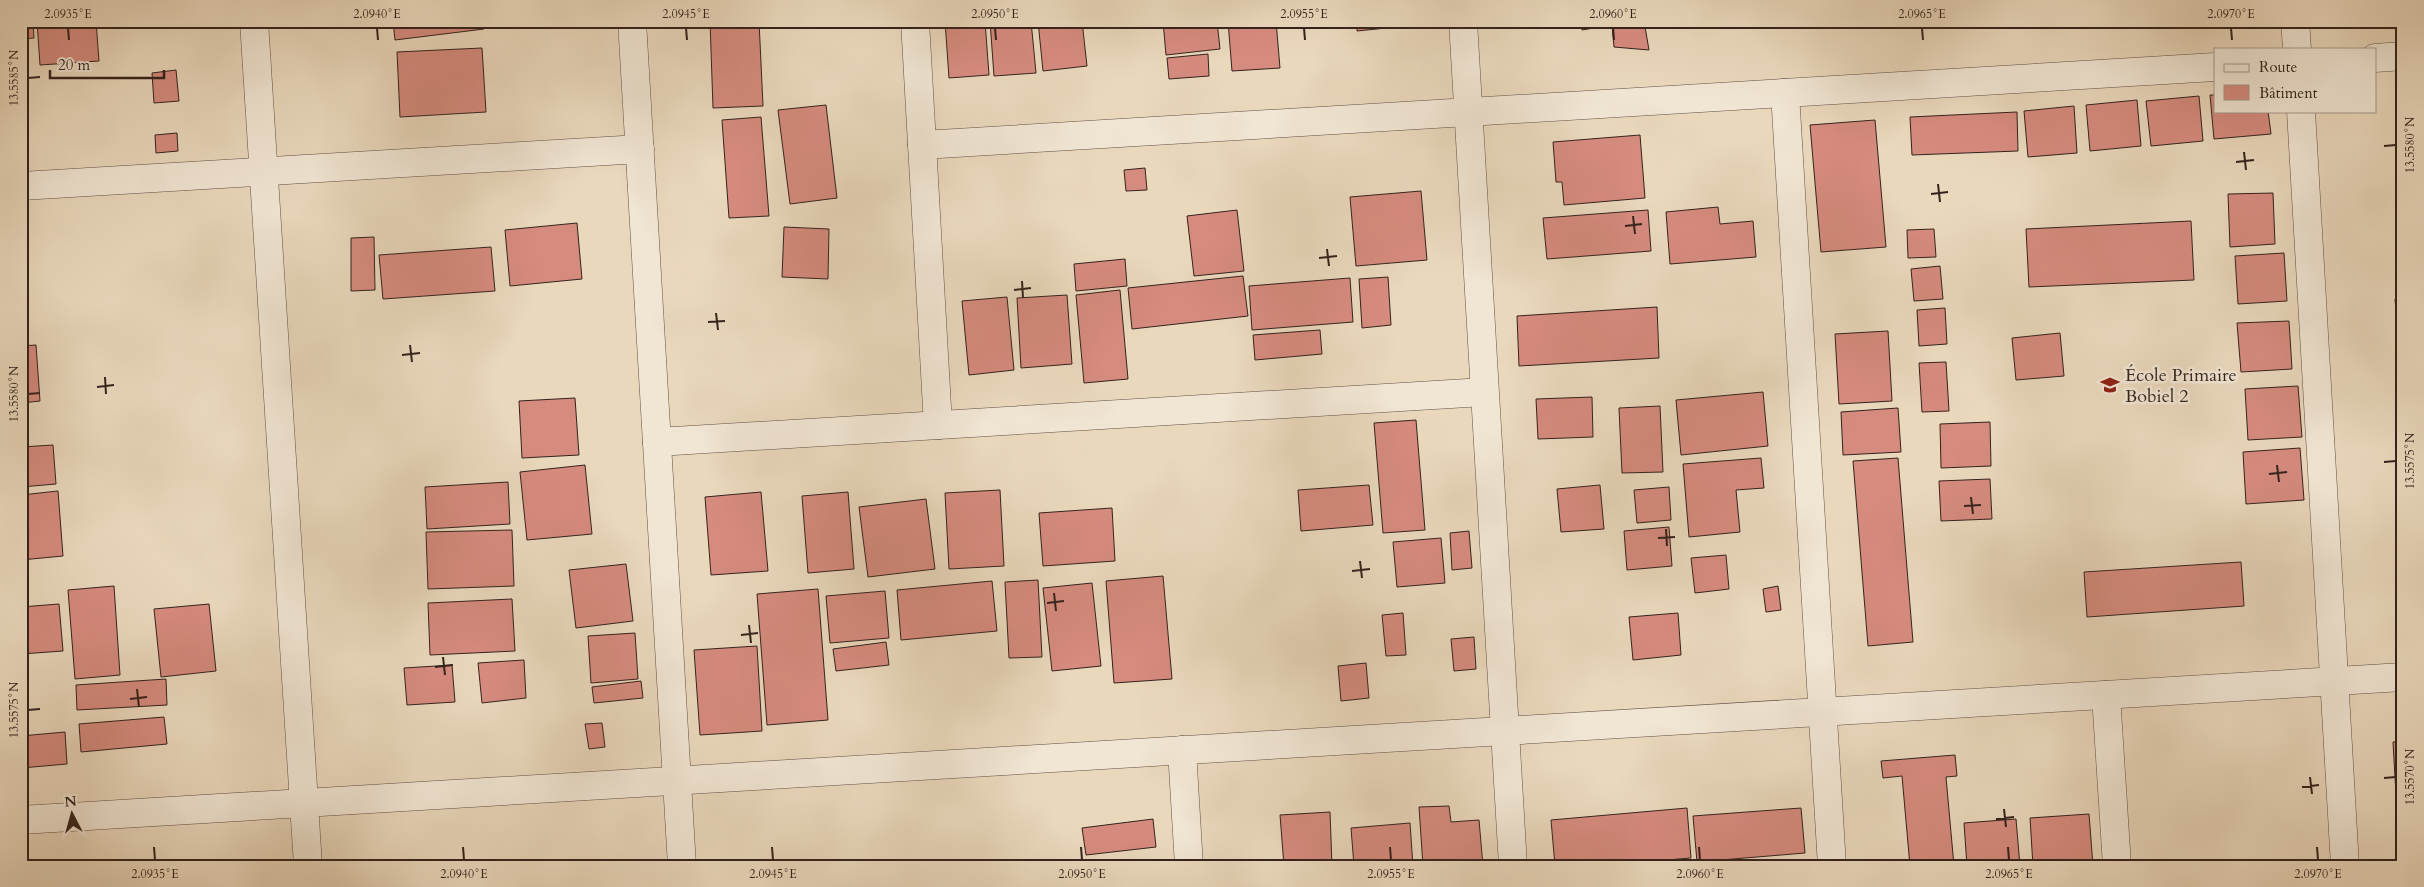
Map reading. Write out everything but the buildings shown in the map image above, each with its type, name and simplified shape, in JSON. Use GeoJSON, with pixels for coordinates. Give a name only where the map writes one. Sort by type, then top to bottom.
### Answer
{"type":"FeatureCollection","features":[{"type":"Feature","properties":{"kind":"street"},"geometry":{"type":"LineString","coordinates":[[254,21],[308,866]]}},
{"type":"Feature","properties":{"kind":"street"},"geometry":{"type":"LineString","coordinates":[[632,21],[682,866]]}},
{"type":"Feature","properties":{"kind":"street"},"geometry":{"type":"LineString","coordinates":[[914,21],[938,425]]}},
{"type":"Feature","properties":{"kind":"street"},"geometry":{"type":"LineString","coordinates":[[1462,21],[1513,866]]}},
{"type":"Feature","properties":{"kind":"street"},"geometry":{"type":"LineString","coordinates":[[2295,21],[2297,48]]}},
{"type":"Feature","properties":{"kind":"street"},"geometry":{"type":"LineString","coordinates":[[2376,58],[2403,56]]}},
{"type":"Feature","properties":{"kind":"street"},"geometry":{"type":"LineString","coordinates":[[922,145],[2214,67]]}},
{"type":"Feature","properties":{"kind":"street"},"geometry":{"type":"LineString","coordinates":[[1786,93],[1832,866]]}},
{"type":"Feature","properties":{"kind":"street"},"geometry":{"type":"LineString","coordinates":[[2301,112],[2345,866]]}},
{"type":"Feature","properties":{"kind":"street"},"geometry":{"type":"LineString","coordinates":[[21,186],[640,149]]}},
{"type":"Feature","properties":{"kind":"street"},"geometry":{"type":"LineString","coordinates":[[657,442],[1484,392]]}},
{"type":"Feature","properties":{"kind":"street"},"geometry":{"type":"LineString","coordinates":[[21,820],[2403,677]]}},
{"type":"Feature","properties":{"kind":"street"},"geometry":{"type":"LineString","coordinates":[[2106,695],[2116,866]]}},
{"type":"Feature","properties":{"kind":"street"},"geometry":{"type":"LineString","coordinates":[[1182,750],[1189,866]]}},
{"type":"Feature","properties":{"kind":"place","name":"École Primaire Bobiel 2"},"geometry":{"type":"Point","coordinates":[2110,385]}}]}
